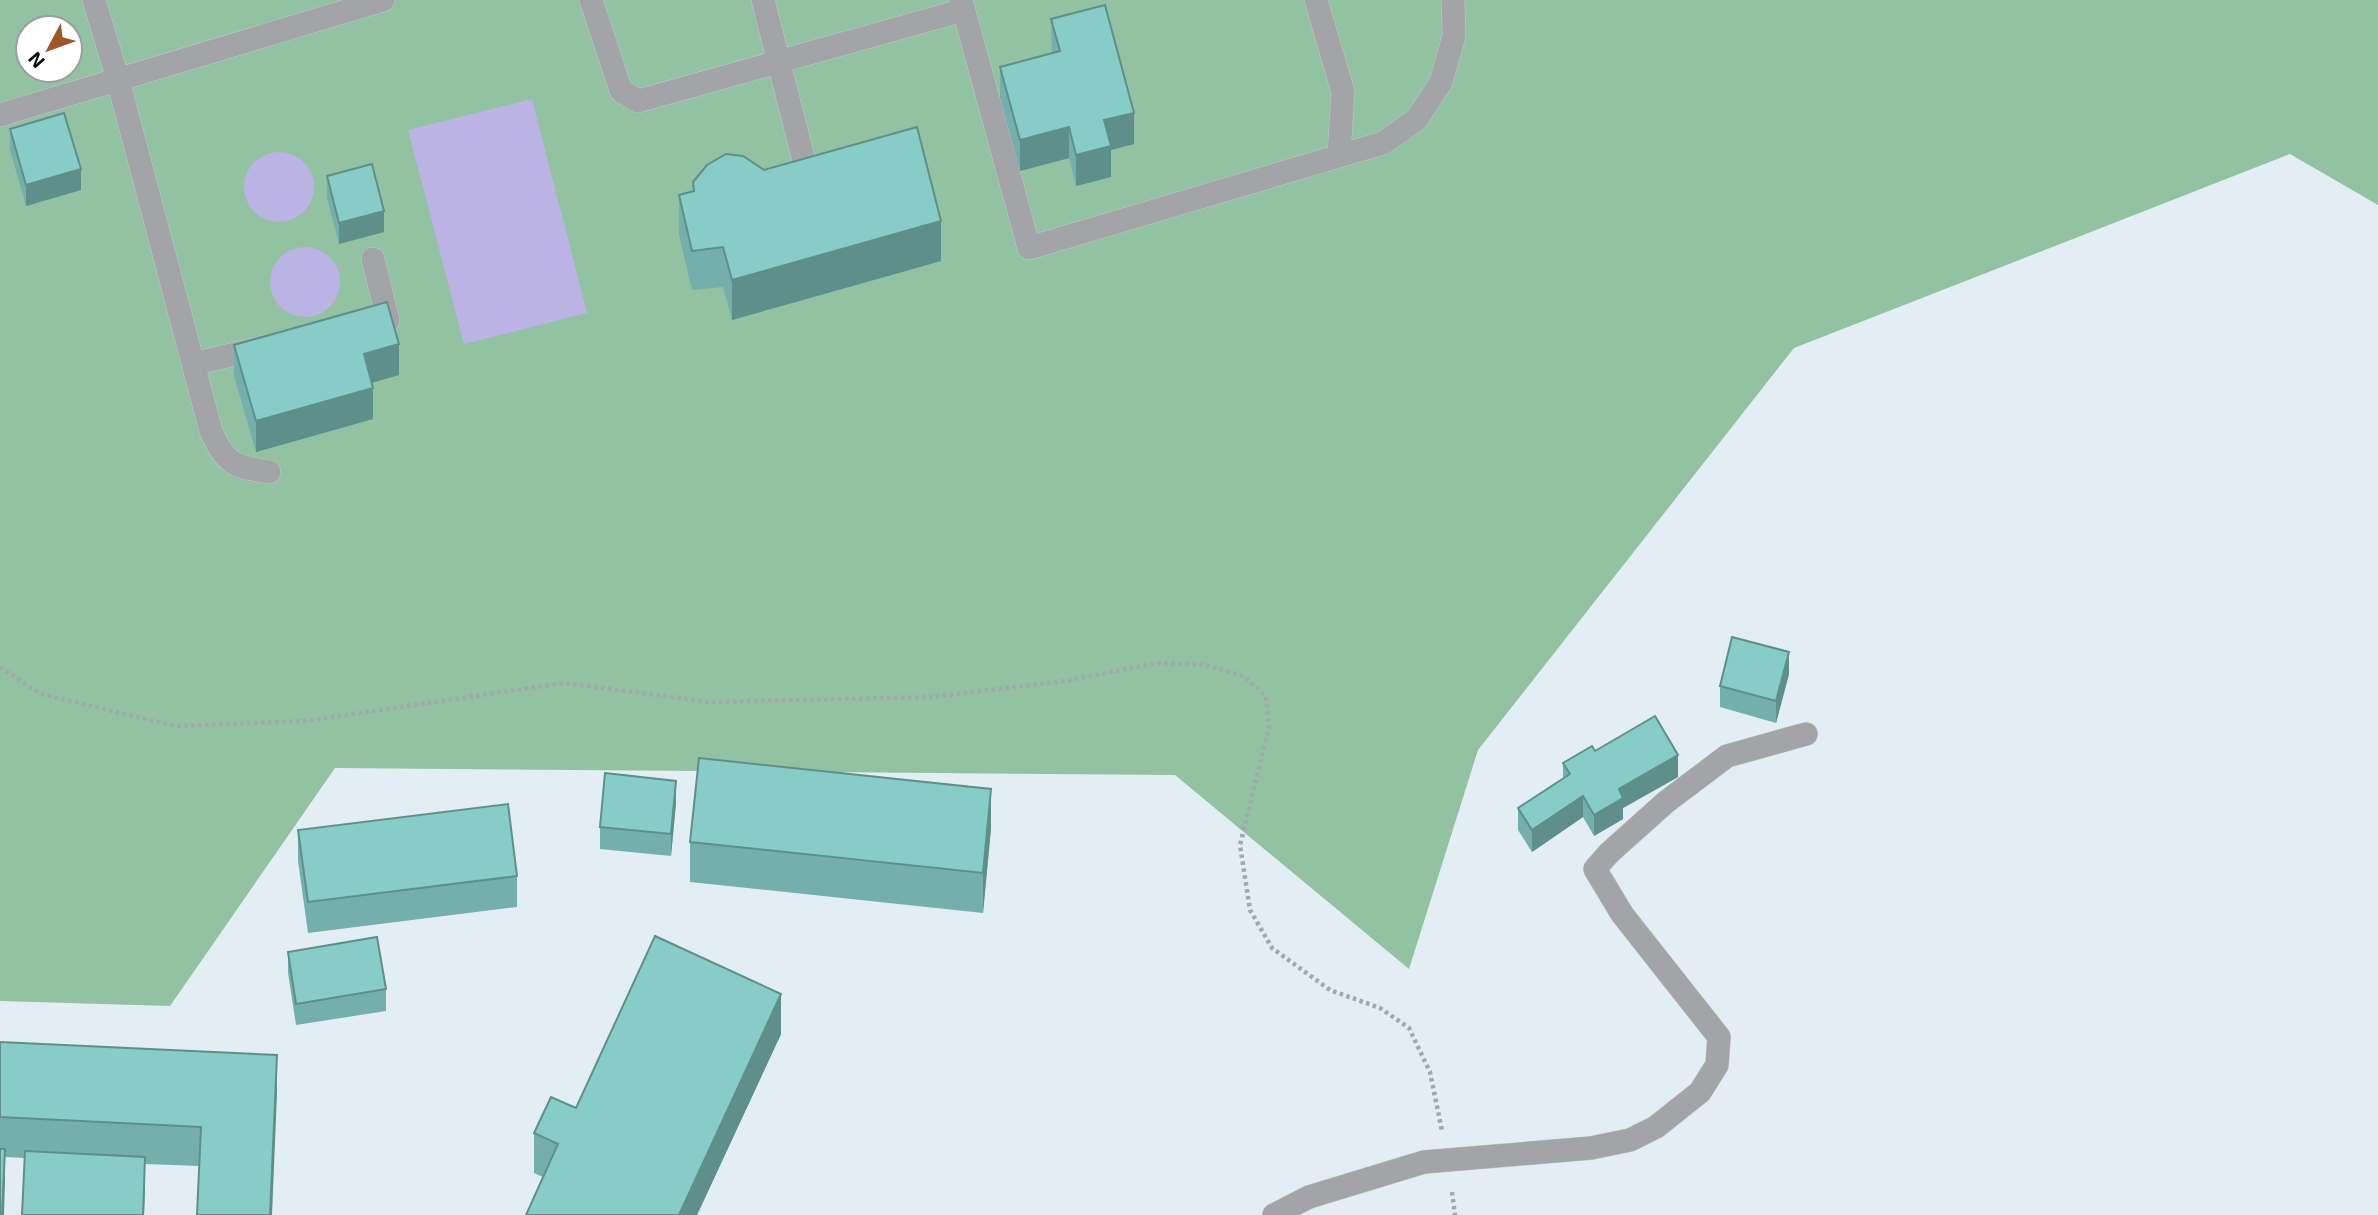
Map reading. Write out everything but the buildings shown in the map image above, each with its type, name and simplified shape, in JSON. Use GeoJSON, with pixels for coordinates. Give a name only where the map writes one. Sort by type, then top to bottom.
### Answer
{"type":"FeatureCollection","features":[{"type":"Feature","properties":{"kind":"lane"},"geometry":{"type":"LineString","coordinates":[[94,0],[118,80],[211,431],[220,451],[240,468],[269,472]]}},
{"type":"Feature","properties":{"kind":"lane"},"geometry":{"type":"LineString","coordinates":[[0,115],[383,0]]}},
{"type":"Feature","properties":{"kind":"lane"},"geometry":{"type":"LineString","coordinates":[[591,0],[621,91],[638,101],[963,5],[1029,248],[1383,143],[1417,119],[1441,82],[1454,36],[1453,0]]}},
{"type":"Feature","properties":{"kind":"lane"},"geometry":{"type":"LineString","coordinates":[[763,0],[806,169]]}},
{"type":"Feature","properties":{"kind":"lane"},"geometry":{"type":"LineString","coordinates":[[1316,0],[1343,92],[1339,155]]}},
{"type":"Feature","properties":{"kind":"lane"},"geometry":{"type":"LineString","coordinates":[[349,328],[388,320],[373,259]]}},
{"type":"Feature","properties":{"kind":"lane"},"geometry":{"type":"LineString","coordinates":[[193,363],[284,343]]}},
{"type":"Feature","properties":{"kind":"lane"},"geometry":{"type":"LineString","coordinates":[[1274,1215],[1309,1197],[1423,1162],[1591,1148],[1630,1140],[1656,1127],[1700,1092],[1717,1065],[1719,1037],[1622,914],[1595,869],[1666,802],[1727,756],[1805,734]]}},
{"type":"Feature","properties":{"kind":"path"},"geometry":{"type":"LineString","coordinates":[[0,667],[41,694],[175,726],[306,720],[564,683],[709,702],[932,697],[1065,681],[1158,663],[1206,664],[1244,676],[1266,697],[1269,727],[1240,845],[1250,910],[1272,948],[1330,990],[1380,1008],[1409,1028],[1430,1072],[1448,1160],[1455,1215]]}},
{"type":"Feature","properties":{"kind":"green space"},"geometry":{"type":"Polygon","coordinates":[[[0,0],[2378,0],[2378,205],[2290,154],[1794,348],[1478,750],[1409,969],[1175,775],[335,768],[170,1006],[0,1001],[0,0]]]}},
{"type":"Feature","properties":{"kind":"shaded area"},"geometry":{"type":"Polygon","coordinates":[[[532,99],[587,313],[464,344],[408,130],[532,99]]]}},
{"type":"Feature","properties":{"kind":"shaded area"},"geometry":{"type":"Polygon","coordinates":[[[279,152],[304,162],[314,187],[304,212],[279,222],[254,212],[244,187],[254,162],[279,152]]]}},
{"type":"Feature","properties":{"kind":"shaded area"},"geometry":{"type":"Polygon","coordinates":[[[305,247],[330,257],[340,282],[330,307],[305,317],[280,307],[270,282],[280,257],[305,247]]]}}]}
